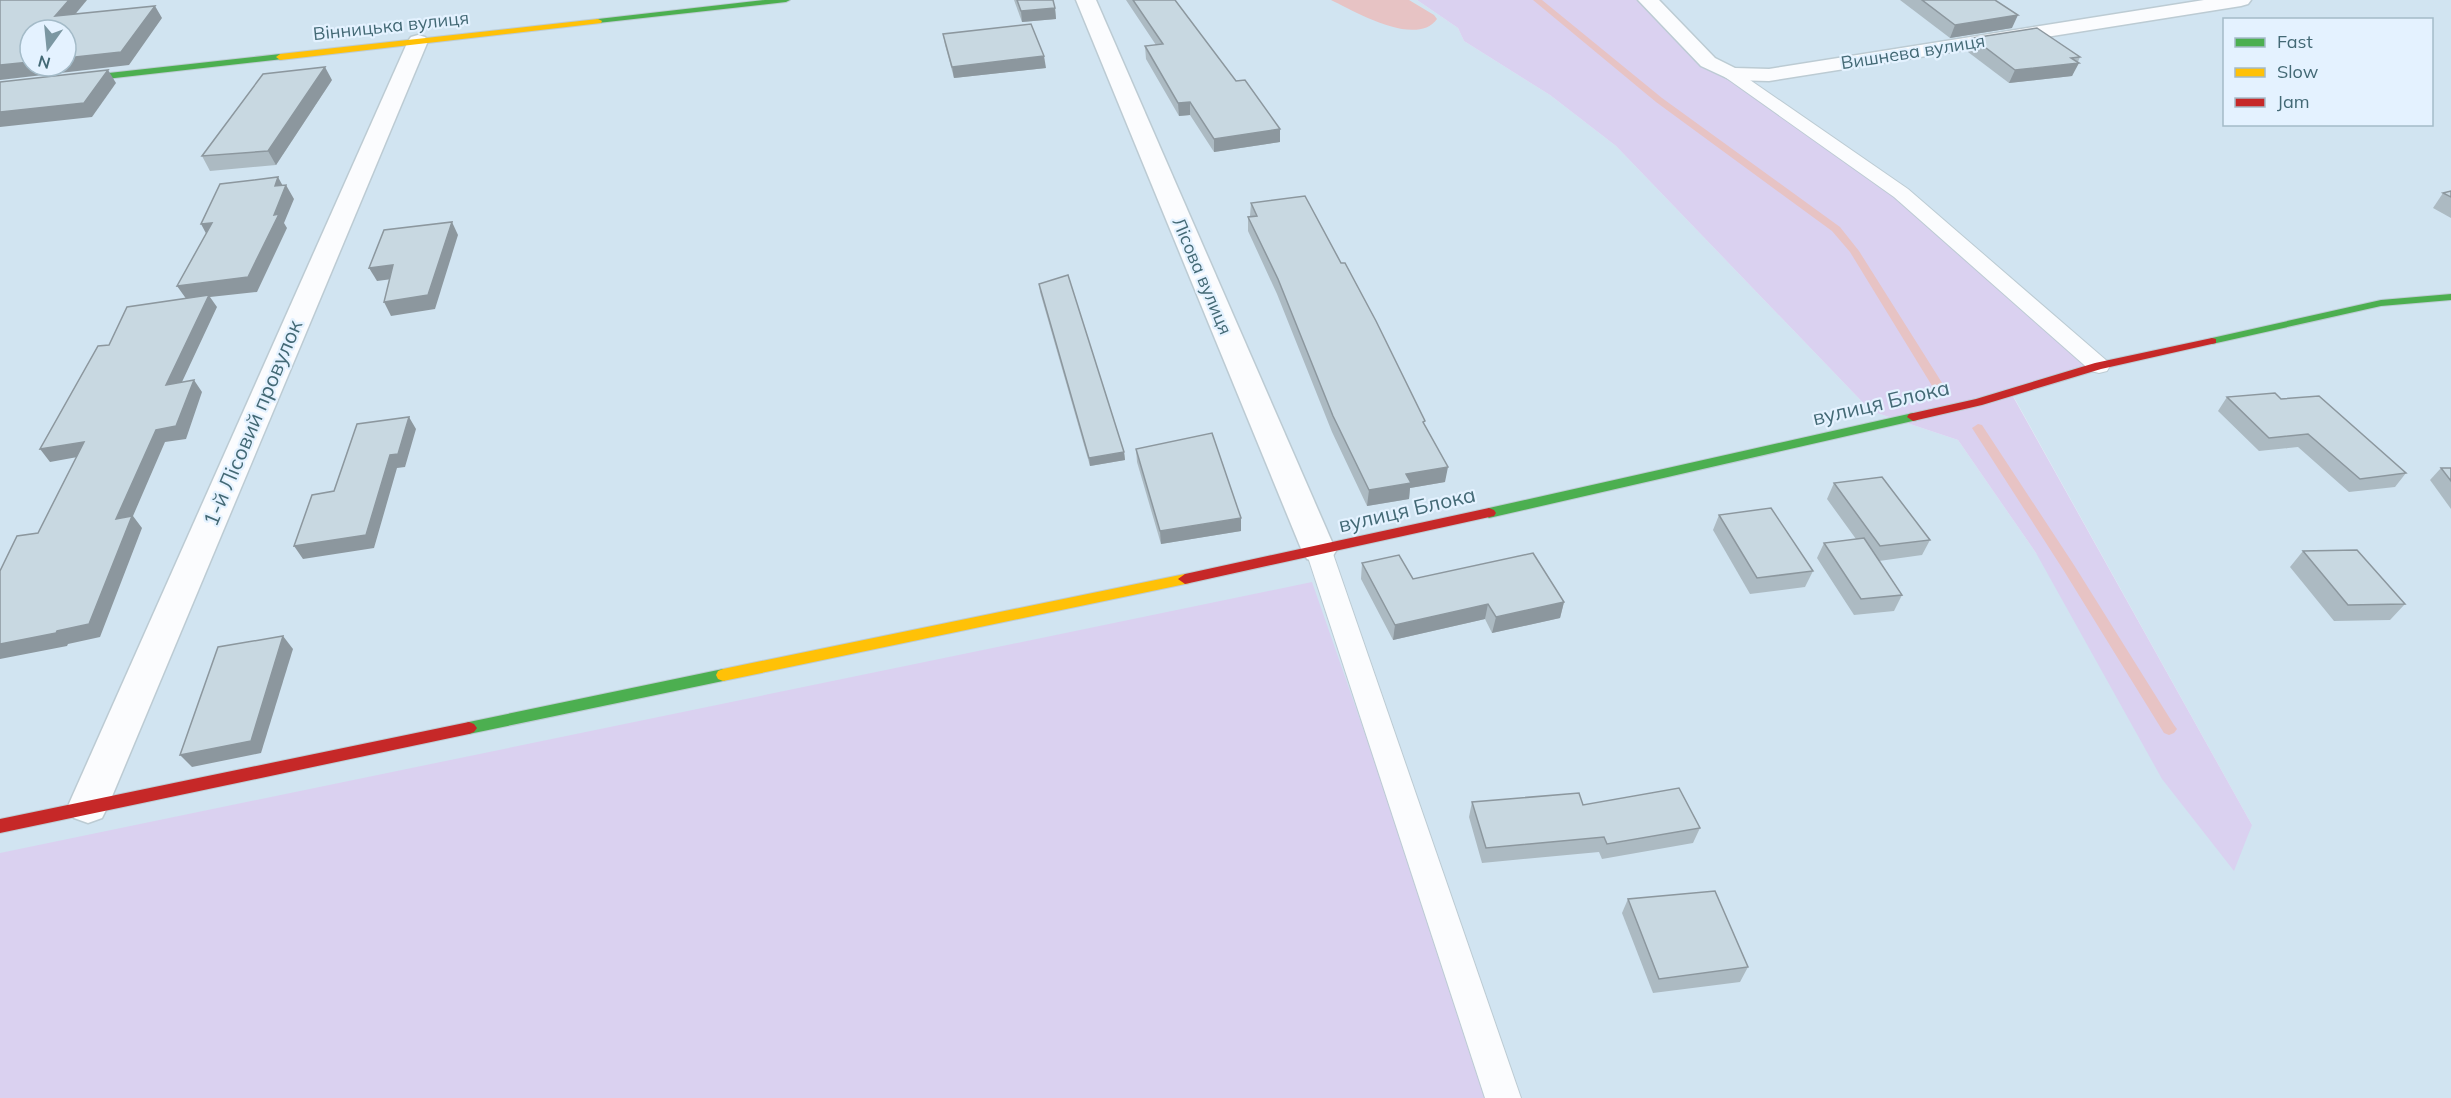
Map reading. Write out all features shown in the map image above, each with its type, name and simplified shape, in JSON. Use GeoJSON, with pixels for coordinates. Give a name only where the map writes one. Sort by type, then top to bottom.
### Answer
{"type":"FeatureCollection","features":[{"type":"Feature","properties":{"kind":"street","name":"Вінницька вулиця"},"geometry":{"type":"LineString","coordinates":[[0,88],[786,0]]}},
{"type":"Feature","properties":{"kind":"street","name":"Лісова вулиця"},"geometry":{"type":"LineString","coordinates":[[1086,0],[1319,551]]}},
{"type":"Feature","properties":{"kind":"street","name":"Вишнева вулиця"},"geometry":{"type":"LineString","coordinates":[[1648,0],[1708,62],[1731,74],[1769,75],[2241,0]]}},
{"type":"Feature","properties":{"kind":"street","name":"1-й Лісовий провулок"},"geometry":{"type":"LineString","coordinates":[[88,806],[418,40]]}},
{"type":"Feature","properties":{"kind":"street","name":"вулиця Блока"},"geometry":{"type":"LineString","coordinates":[[0,826],[1319,551],[1978,402],[2098,366],[2381,303],[2451,297]]}},
{"type":"Feature","properties":{"kind":"lane"},"geometry":{"type":"LineString","coordinates":[[1731,74],[1901,193],[2098,366]]}},
{"type":"Feature","properties":{"kind":"lane"},"geometry":{"type":"LineString","coordinates":[[1319,551],[1503,1098]]}},
{"type":"Feature","properties":{"kind":"shaded area"},"geometry":{"type":"Polygon","coordinates":[[[0,0],[1417,0],[1458,28],[1464,41],[1550,95],[1616,146],[1871,411],[1958,440],[2036,553],[2252,825],[2011,392],[1731,74],[1648,0],[2451,0],[2451,1098],[1492,1098],[0,853],[0,0]]]}},
{"type":"Feature","properties":{"kind":"shaded area"},"geometry":{"type":"Polygon","coordinates":[[[1331,0],[1409,0],[1437,19],[1427,27],[1415,30],[1400,29],[1385,25],[1331,0]]]}},
{"type":"Feature","properties":{"kind":"shaded area"},"geometry":{"type":"Polygon","coordinates":[[[1417,0],[1648,0],[1708,62],[1901,193],[2099,366],[2011,393],[2252,825],[2234,871],[2162,779],[2036,553],[1958,440],[1871,411],[1616,146],[1550,95],[1464,41],[1458,28],[1417,0]]]}},
{"type":"Feature","properties":{"kind":"shaded area"},"geometry":{"type":"Polygon","coordinates":[[[1312,582],[1492,1098],[0,1098],[0,853],[1312,582]]]}},
{"type":"Feature","properties":{"kind":"building"},"geometry":{"type":"Polygon","coordinates":[[[0,0],[69,0],[55,16],[155,6],[121,52],[78,57],[78,18],[18,18],[18,63],[0,65],[0,0]]]}},
{"type":"Feature","properties":{"kind":"building"},"geometry":{"type":"Polygon","coordinates":[[[1017,0],[1053,0],[1055,8],[1021,11],[1017,0]]]}},
{"type":"Feature","properties":{"kind":"building"},"geometry":{"type":"Polygon","coordinates":[[[1133,0],[1175,0],[1236,81],[1245,80],[1280,129],[1214,139],[1190,102],[1178,103],[1145,46],[1163,44],[1133,0]]]}},
{"type":"Feature","properties":{"kind":"building"},"geometry":{"type":"Polygon","coordinates":[[[1922,0],[1995,0],[2018,15],[1955,25],[1922,0]]]}},
{"type":"Feature","properties":{"kind":"building"},"geometry":{"type":"Polygon","coordinates":[[[1031,24],[1044,56],[952,67],[943,34],[1031,24]]]}},
{"type":"Feature","properties":{"kind":"building"},"geometry":{"type":"Polygon","coordinates":[[[2037,28],[2080,57],[2071,58],[2079,63],[2015,70],[1973,38],[2037,28]]]}},
{"type":"Feature","properties":{"kind":"building"},"geometry":{"type":"Polygon","coordinates":[[[325,67],[268,151],[202,156],[263,74],[325,67]]]}},
{"type":"Feature","properties":{"kind":"building"},"geometry":{"type":"Polygon","coordinates":[[[108,70],[84,103],[0,112],[0,82],[36,78],[78,78],[78,73],[108,70]]]}},
{"type":"Feature","properties":{"kind":"building"},"geometry":{"type":"Polygon","coordinates":[[[278,177],[275,186],[286,185],[274,215],[279,214],[248,277],[177,286],[212,223],[201,224],[220,184],[278,177]]]}},
{"type":"Feature","properties":{"kind":"building"},"geometry":{"type":"Polygon","coordinates":[[[2451,191],[2451,197],[2443,193],[2451,191]]]}},
{"type":"Feature","properties":{"kind":"building"},"geometry":{"type":"Polygon","coordinates":[[[1305,196],[1376,321],[1425,421],[1423,422],[1448,467],[1406,474],[1411,483],[1369,490],[1333,416],[1278,279],[1248,217],[1257,216],[1251,203],[1305,196]]]}},
{"type":"Feature","properties":{"kind":"building"},"geometry":{"type":"Polygon","coordinates":[[[452,222],[428,295],[384,302],[393,265],[369,268],[384,230],[452,222]]]}},
{"type":"Feature","properties":{"kind":"building"},"geometry":{"type":"Polygon","coordinates":[[[1068,275],[1124,452],[1089,458],[1039,284],[1068,275]]]}},
{"type":"Feature","properties":{"kind":"building"},"geometry":{"type":"Polygon","coordinates":[[[209,295],[166,385],[194,380],[176,426],[156,430],[116,519],[132,516],[89,624],[0,644],[0,571],[17,536],[38,533],[84,442],[40,449],[98,346],[109,345],[127,307],[209,295]]]}},
{"type":"Feature","properties":{"kind":"building"},"geometry":{"type":"Polygon","coordinates":[[[2275,393],[2281,399],[2319,396],[2406,473],[2360,479],[2308,434],[2269,438],[2227,397],[2275,393]]]}},
{"type":"Feature","properties":{"kind":"building"},"geometry":{"type":"Polygon","coordinates":[[[409,417],[398,454],[390,455],[366,535],[294,546],[312,495],[334,491],[357,424],[409,417]]]}},
{"type":"Feature","properties":{"kind":"building"},"geometry":{"type":"Polygon","coordinates":[[[1212,433],[1241,518],[1160,531],[1136,449],[1212,433]]]}},
{"type":"Feature","properties":{"kind":"building"},"geometry":{"type":"Polygon","coordinates":[[[2441,468],[2451,468],[2451,481],[2441,468]]]}},
{"type":"Feature","properties":{"kind":"building"},"geometry":{"type":"Polygon","coordinates":[[[1882,477],[1930,540],[1880,546],[1834,483],[1882,477]]]}},
{"type":"Feature","properties":{"kind":"building"},"geometry":{"type":"Polygon","coordinates":[[[1771,508],[1813,571],[1757,578],[1719,515],[1771,508]]]}},
{"type":"Feature","properties":{"kind":"building"},"geometry":{"type":"Polygon","coordinates":[[[1864,538],[1902,595],[1861,599],[1824,543],[1864,538]]]}},
{"type":"Feature","properties":{"kind":"building"},"geometry":{"type":"Polygon","coordinates":[[[2357,550],[2405,604],[2348,605],[2303,551],[2357,550]]]}},
{"type":"Feature","properties":{"kind":"building"},"geometry":{"type":"Polygon","coordinates":[[[1533,553],[1564,602],[1496,617],[1488,604],[1395,625],[1362,563],[1399,555],[1413,579],[1533,553]]]}},
{"type":"Feature","properties":{"kind":"building"},"geometry":{"type":"Polygon","coordinates":[[[283,636],[251,741],[180,755],[218,647],[283,636]]]}},
{"type":"Feature","properties":{"kind":"building"},"geometry":{"type":"Polygon","coordinates":[[[1679,788],[1700,828],[1607,844],[1604,837],[1486,848],[1472,802],[1579,793],[1583,805],[1679,788]]]}},
{"type":"Feature","properties":{"kind":"building"},"geometry":{"type":"Polygon","coordinates":[[[1715,891],[1748,967],[1659,979],[1628,899],[1715,891]]]}},
{"type":"Feature","properties":{"kind":"waterway"},"geometry":{"type":"LineString","coordinates":[[1537,0],[1659,100],[1836,229],[1854,251],[1938,386]]}},
{"type":"Feature","properties":{"kind":"waterway"},"geometry":{"type":"LineString","coordinates":[[1978,428],[2069,568],[2169,729]]}},
{"type":"Feature","properties":{"kind":"traffic: fast"},"geometry":{"type":"LineString","coordinates":[[598,21],[786,0]]}},
{"type":"Feature","properties":{"kind":"traffic: fast"},"geometry":{"type":"LineString","coordinates":[[0,88],[280,57]]}},
{"type":"Feature","properties":{"kind":"traffic: fast"},"geometry":{"type":"LineString","coordinates":[[2212,341],[2381,303],[2451,297]]}},
{"type":"Feature","properties":{"kind":"traffic: fast"},"geometry":{"type":"LineString","coordinates":[[1489,513],[1913,417]]}},
{"type":"Feature","properties":{"kind":"traffic: fast"},"geometry":{"type":"LineString","coordinates":[[469,728],[723,675]]}},
{"type":"Feature","properties":{"kind":"traffic: slow"},"geometry":{"type":"LineString","coordinates":[[280,57],[598,21]]}},
{"type":"Feature","properties":{"kind":"traffic: slow"},"geometry":{"type":"LineString","coordinates":[[723,675],[1185,579]]}},
{"type":"Feature","properties":{"kind":"traffic: jam"},"geometry":{"type":"LineString","coordinates":[[1913,417],[1978,402],[2099,366],[2212,341]]}},
{"type":"Feature","properties":{"kind":"traffic: jam"},"geometry":{"type":"LineString","coordinates":[[1185,579],[1489,513]]}},
{"type":"Feature","properties":{"kind":"traffic: jam"},"geometry":{"type":"LineString","coordinates":[[0,826],[469,728]]}}]}
